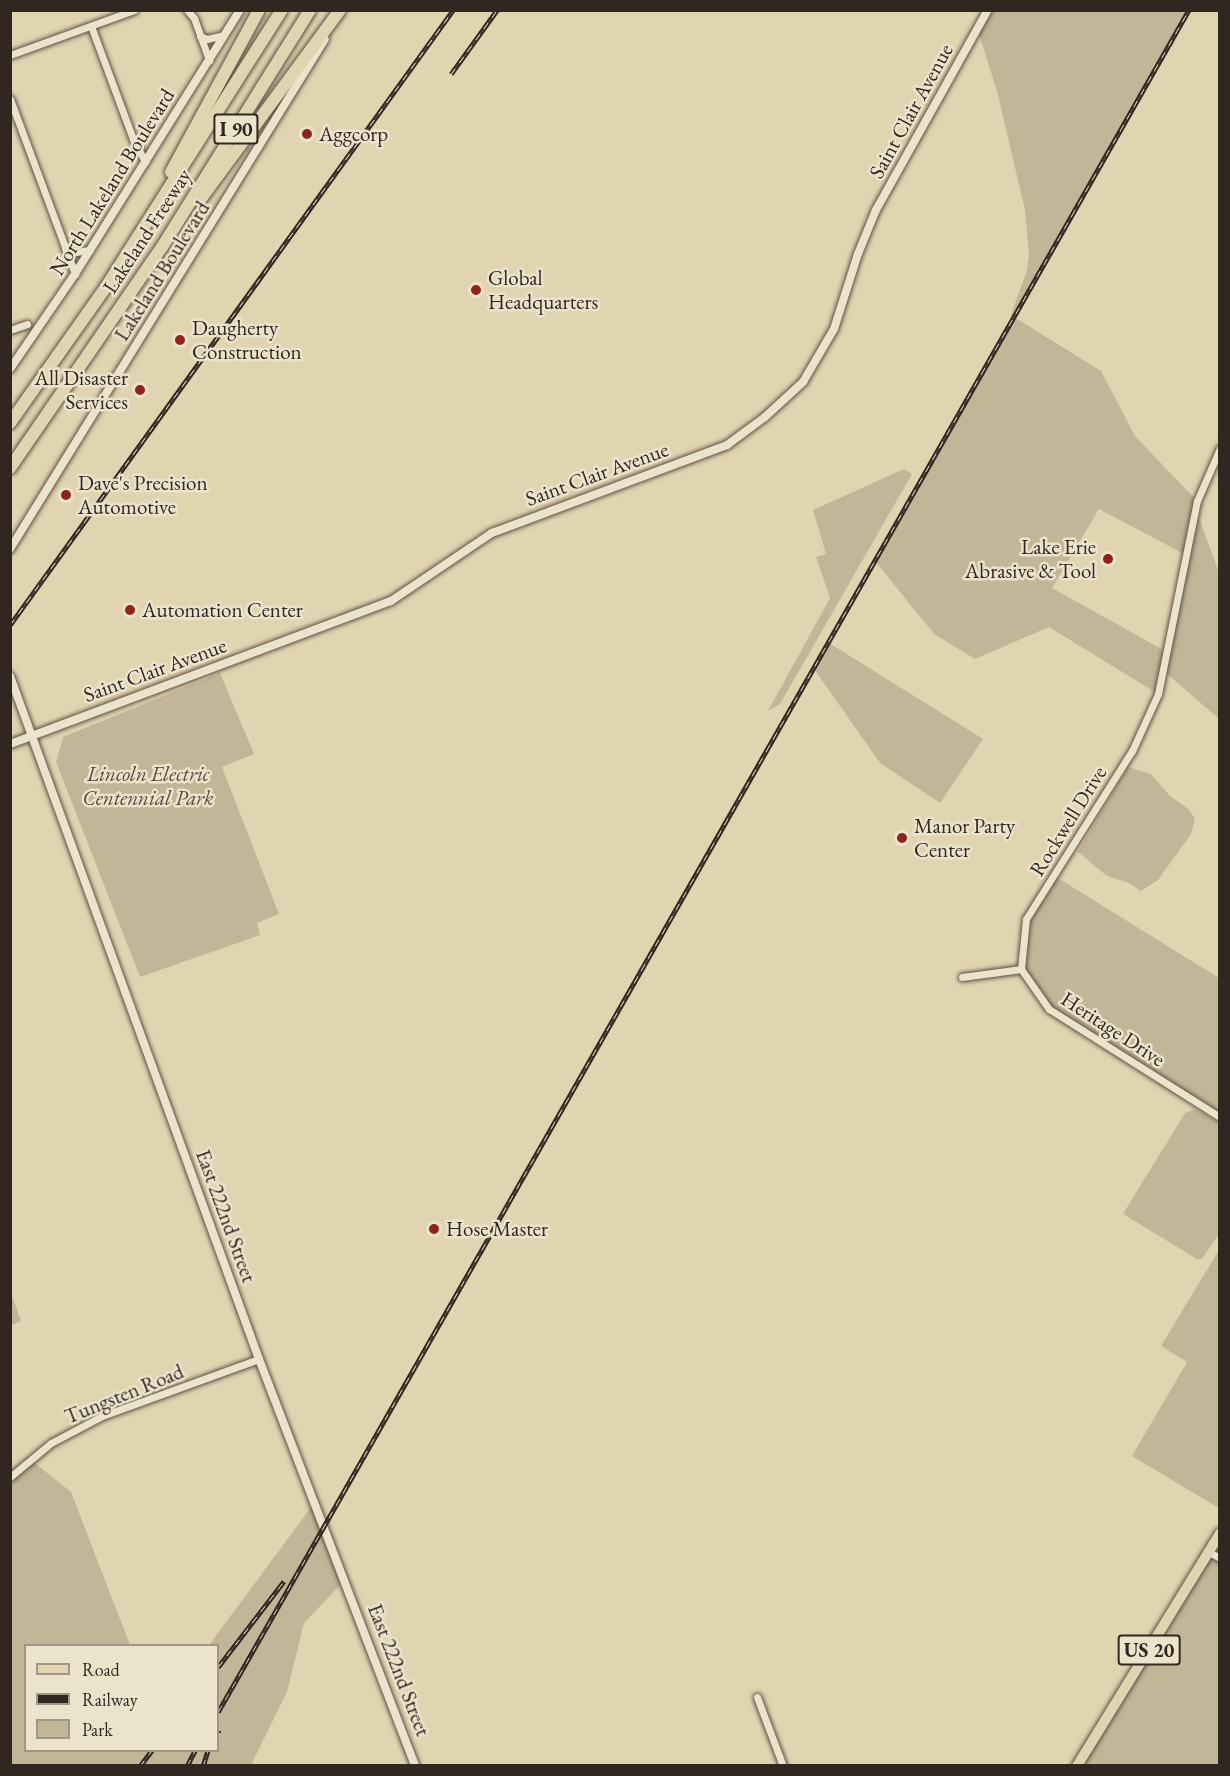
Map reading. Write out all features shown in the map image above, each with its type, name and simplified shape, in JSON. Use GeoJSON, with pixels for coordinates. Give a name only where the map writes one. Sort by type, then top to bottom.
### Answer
{"type":"FeatureCollection","features":[{"type":"Feature","properties":{"kind":"highway"},"geometry":{"type":"LineString","coordinates":[[146,223],[186,140],[260,10]]}},
{"type":"Feature","properties":{"kind":"highway","name":"Lakeland Freeway"},"geometry":{"type":"LineString","coordinates":[[10,423],[106,287],[282,10]]}},
{"type":"Feature","properties":{"kind":"highway","name":"Lakeland Freeway"},"geometry":{"type":"LineString","coordinates":[[10,468],[162,247],[310,10]]}},
{"type":"Feature","properties":{"kind":"highway"},"geometry":{"type":"LineString","coordinates":[[162,247],[195,207],[341,10]]}},
{"type":"Feature","properties":{"kind":"main road","name":"US 20"},"geometry":{"type":"LineString","coordinates":[[1077,1766],[1220,1534]]}},
{"type":"Feature","properties":{"kind":"street"},"geometry":{"type":"LineString","coordinates":[[10,55],[134,10]]}},
{"type":"Feature","properties":{"kind":"street"},"geometry":{"type":"LineString","coordinates":[[187,10],[194,18],[209,60]]}},
{"type":"Feature","properties":{"kind":"street","name":"North Lakeland Boulevard"},"geometry":{"type":"LineString","coordinates":[[10,369],[75,274],[240,10]]}},
{"type":"Feature","properties":{"kind":"street","name":"Lakeland Boulevard"},"geometry":{"type":"LineString","coordinates":[[10,549],[341,10]]}},
{"type":"Feature","properties":{"kind":"street","name":"Saint Clair Avenue"},"geometry":{"type":"LineString","coordinates":[[10,744],[391,601],[492,533],[727,445],[765,417],[803,382],[834,329],[858,254],[876,210],[988,10]]}},
{"type":"Feature","properties":{"kind":"street"},"geometry":{"type":"LineString","coordinates":[[91,26],[133,139],[145,162]]}},
{"type":"Feature","properties":{"kind":"street"},"geometry":{"type":"LineString","coordinates":[[200,36],[207,39],[224,35]]}},
{"type":"Feature","properties":{"kind":"street"},"geometry":{"type":"LineString","coordinates":[[10,99],[75,274]]}},
{"type":"Feature","properties":{"kind":"street"},"geometry":{"type":"LineString","coordinates":[[66,248],[75,252],[90,250]]}},
{"type":"Feature","properties":{"kind":"street"},"geometry":{"type":"LineString","coordinates":[[10,330],[27,324]]}},
{"type":"Feature","properties":{"kind":"street","name":"Rockwell Drive"},"geometry":{"type":"LineString","coordinates":[[1020,969],[1026,919],[1132,751],[1158,694],[1197,501],[1220,448]]}},
{"type":"Feature","properties":{"kind":"street"},"geometry":{"type":"LineString","coordinates":[[10,536],[23,529]]}},
{"type":"Feature","properties":{"kind":"street","name":"East 222nd Street"},"geometry":{"type":"LineString","coordinates":[[10,676],[259,1359],[415,1766]]}},
{"type":"Feature","properties":{"kind":"street"},"geometry":{"type":"LineString","coordinates":[[962,977],[1020,969]]}},
{"type":"Feature","properties":{"kind":"street","name":"Heritage Drive"},"geometry":{"type":"LineString","coordinates":[[1020,969],[1049,1010],[1220,1117]]}},
{"type":"Feature","properties":{"kind":"street","name":"Tungsten Road"},"geometry":{"type":"LineString","coordinates":[[10,1477],[51,1443],[102,1416],[259,1359]]}},
{"type":"Feature","properties":{"kind":"street"},"geometry":{"type":"LineString","coordinates":[[1209,1552],[1220,1558]]}},
{"type":"Feature","properties":{"kind":"street"},"geometry":{"type":"LineString","coordinates":[[757,1697],[783,1766]]}},
{"type":"Feature","properties":{"kind":"green space"},"geometry":{"type":"Polygon","coordinates":[[[988,11],[1189,11],[1014,317],[1101,371],[1135,436],[1197,501],[1195,515],[1200,520],[1219,573],[1219,719],[1163,670],[1158,694],[1049,627],[975,659],[934,634],[875,561],[1014,318],[1011,315],[1027,270],[1029,255],[1025,210],[997,91],[977,28],[988,11]],[[1099,509],[1052,588],[1167,652],[1186,555],[1099,509]]]}},
{"type":"Feature","properties":{"kind":"green space"},"geometry":{"type":"Polygon","coordinates":[[[904,469],[912,474],[780,704],[768,711],[830,598],[816,557],[826,554],[813,510],[904,469]]]}},
{"type":"Feature","properties":{"kind":"green space"},"geometry":{"type":"Polygon","coordinates":[[[829,643],[983,739],[940,803],[880,763],[814,669],[829,643]]]}},
{"type":"Feature","properties":{"kind":"green space","name":"Lincoln Electric Centennial Park"},"geometry":{"type":"Polygon","coordinates":[[[220,673],[254,754],[222,767],[279,914],[257,923],[260,935],[140,977],[56,762],[63,737],[220,673]]]}},
{"type":"Feature","properties":{"kind":"green space"},"geometry":{"type":"Polygon","coordinates":[[[1128,767],[1151,774],[1170,796],[1187,808],[1195,818],[1191,834],[1158,880],[1141,891],[1129,883],[1107,876],[1078,852],[1128,767]]]}},
{"type":"Feature","properties":{"kind":"green space"},"geometry":{"type":"Polygon","coordinates":[[[1053,875],[1219,978],[1219,1117],[1049,1009],[1021,969],[1026,919],[1053,875]]]}},
{"type":"Feature","properties":{"kind":"green space"},"geometry":{"type":"Polygon","coordinates":[[[1195,1109],[1220,1123],[1219,1234],[1202,1259],[1197,1259],[1123,1214],[1185,1113],[1195,1109]]]}},
{"type":"Feature","properties":{"kind":"green space"},"geometry":{"type":"Polygon","coordinates":[[[1219,1250],[1220,1503],[1217,1507],[1132,1456],[1187,1362],[1161,1346],[1219,1250]]]}},
{"type":"Feature","properties":{"kind":"green space"},"geometry":{"type":"Polygon","coordinates":[[[11,1293],[21,1321],[11,1326],[10,1325],[11,1293]]]}},
{"type":"Feature","properties":{"kind":"green space"},"geometry":{"type":"Polygon","coordinates":[[[31,1460],[71,1492],[130,1644],[24,1644],[24,1752],[219,1752],[219,1644],[210,1644],[315,1502],[345,1580],[304,1623],[287,1692],[251,1765],[11,1766],[10,1477],[31,1460]]]}},
{"type":"Feature","properties":{"kind":"green space"},"geometry":{"type":"Polygon","coordinates":[[[1219,1534],[1219,1765],[1077,1766],[1219,1534]]]}},
{"type":"Feature","properties":{"kind":"railway"},"geometry":{"type":"LineString","coordinates":[[10,625],[453,10]]}},
{"type":"Feature","properties":{"kind":"railway"},"geometry":{"type":"LineString","coordinates":[[451,74],[497,10]]}},
{"type":"Feature","properties":{"kind":"railway"},"geometry":{"type":"LineString","coordinates":[[219,1710],[1189,10]]}},
{"type":"Feature","properties":{"kind":"railway"},"geometry":{"type":"LineString","coordinates":[[219,1666],[284,1581]]}},
{"type":"Feature","properties":{"kind":"railway"},"geometry":{"type":"LineString","coordinates":[[140,1766],[150,1752]]}},
{"type":"Feature","properties":{"kind":"railway"},"geometry":{"type":"LineString","coordinates":[[187,1766],[194,1752]]}},
{"type":"Feature","properties":{"kind":"railway"},"geometry":{"type":"LineString","coordinates":[[203,1766],[207,1752]]}},
{"type":"Feature","properties":{"kind":"place","name":"Aggcorp"},"geometry":{"type":"Point","coordinates":[307,134]}},
{"type":"Feature","properties":{"kind":"place","name":"Global Headquarters"},"geometry":{"type":"Point","coordinates":[476,290]}},
{"type":"Feature","properties":{"kind":"place","name":"Daugherty Construction"},"geometry":{"type":"Point","coordinates":[180,340]}},
{"type":"Feature","properties":{"kind":"place","name":"All Disaster Services"},"geometry":{"type":"Point","coordinates":[140,390]}},
{"type":"Feature","properties":{"kind":"place","name":"Dave's Precision Automotive"},"geometry":{"type":"Point","coordinates":[66,495]}},
{"type":"Feature","properties":{"kind":"place","name":"Lake Erie Abrasive & Tool"},"geometry":{"type":"Point","coordinates":[1108,559]}},
{"type":"Feature","properties":{"kind":"place","name":"Automation Center"},"geometry":{"type":"Point","coordinates":[130,610]}},
{"type":"Feature","properties":{"kind":"place","name":"Manor Party Center"},"geometry":{"type":"Point","coordinates":[902,838]}},
{"type":"Feature","properties":{"kind":"place","name":"Hose Master"},"geometry":{"type":"Point","coordinates":[434,1229]}}]}
